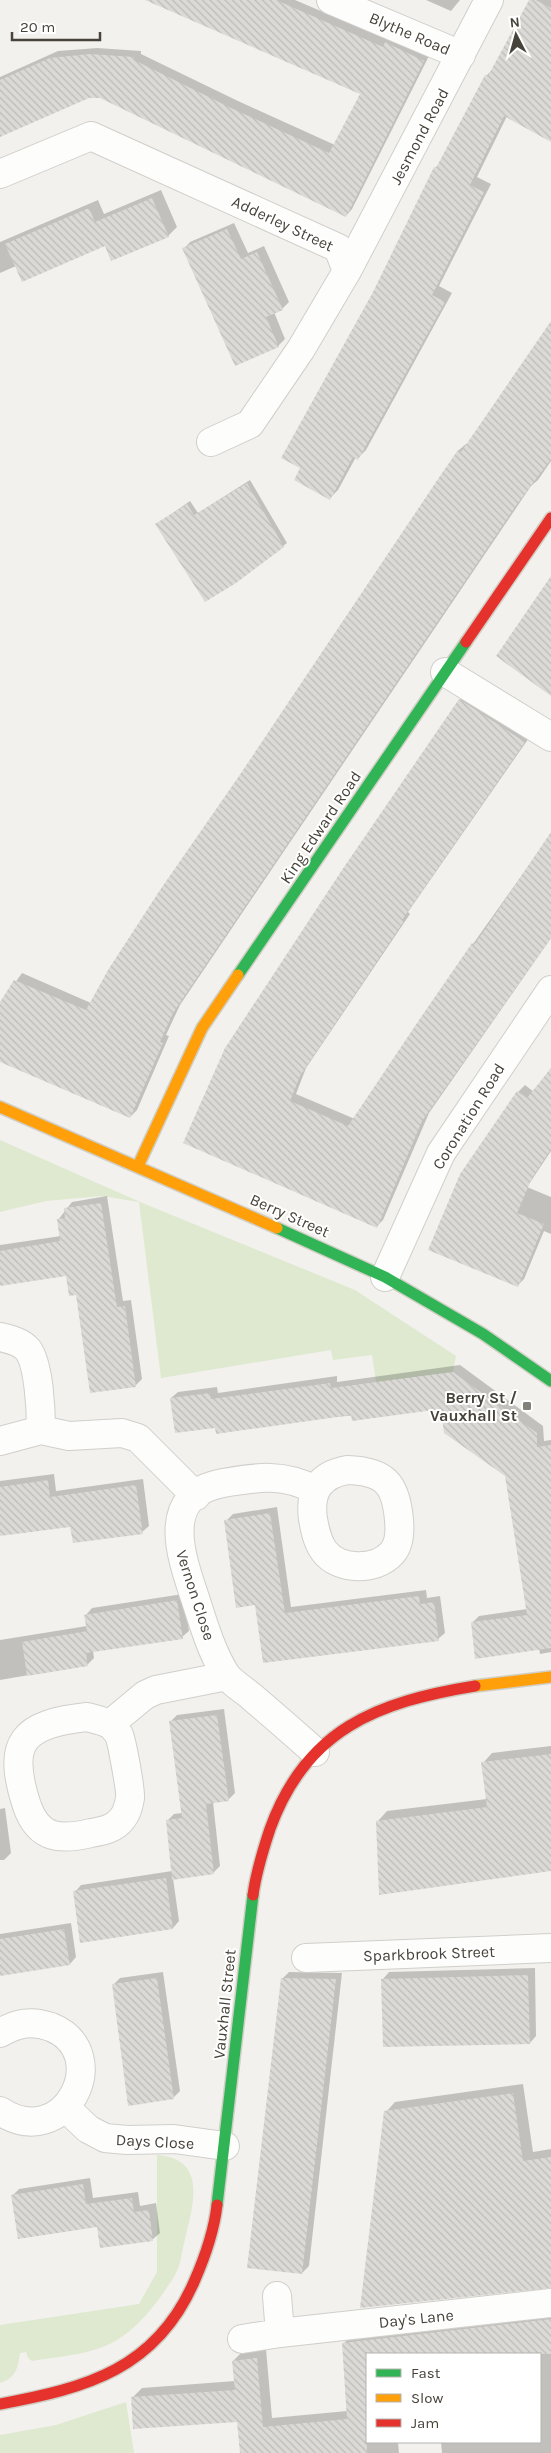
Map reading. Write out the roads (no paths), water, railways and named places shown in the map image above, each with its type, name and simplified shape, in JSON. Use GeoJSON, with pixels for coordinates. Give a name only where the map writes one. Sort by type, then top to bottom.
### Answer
{"type":"FeatureCollection","features":[{"type":"Feature","properties":{"kind":"street","name":"Blythe Road"},"geometry":{"type":"LineString","coordinates":[[331,0],[461,55]]}},
{"type":"Feature","properties":{"kind":"street","name":"Jesmond Road"},"geometry":{"type":"LineString","coordinates":[[347,271],[488,0]]}},
{"type":"Feature","properties":{"kind":"street","name":"Adderley Street"},"geometry":{"type":"LineString","coordinates":[[0,174],[91,136],[338,248],[347,271]]}},
{"type":"Feature","properties":{"kind":"street"},"geometry":{"type":"LineString","coordinates":[[211,442],[250,424],[301,349],[347,271]]}},
{"type":"Feature","properties":{"kind":"street","name":"King Edward Road"},"geometry":{"type":"LineString","coordinates":[[138,1166],[202,1028],[551,518]]}},
{"type":"Feature","properties":{"kind":"street"},"geometry":{"type":"LineString","coordinates":[[445,672],[551,737]]}},
{"type":"Feature","properties":{"kind":"street","name":"Coronation Road"},"geometry":{"type":"LineString","coordinates":[[386,1277],[441,1153],[551,990]]}},
{"type":"Feature","properties":{"kind":"street","name":"Berry Street"},"geometry":{"type":"LineString","coordinates":[[0,1107],[334,1252],[386,1277],[483,1334],[551,1381]]}},
{"type":"Feature","properties":{"kind":"street"},"geometry":{"type":"LineString","coordinates":[[0,1337],[13,1340],[27,1349],[34,1363],[41,1430]]}},
{"type":"Feature","properties":{"kind":"street"},"geometry":{"type":"LineString","coordinates":[[0,1441],[41,1430],[70,1436],[122,1433],[138,1438],[196,1496]]}},
{"type":"Feature","properties":{"kind":"street","name":"Vernon Close"},"geometry":{"type":"LineString","coordinates":[[315,1490],[298,1481],[255,1479],[216,1485],[201,1491],[188,1503],[180,1519],[180,1552],[206,1633],[227,1676],[315,1752]]}},
{"type":"Feature","properties":{"kind":"street"},"geometry":{"type":"LineString","coordinates":[[110,1724],[145,1695],[156,1690],[227,1676]]}},
{"type":"Feature","properties":{"kind":"street","name":"Vauxhall Street"},"geometry":{"type":"LineString","coordinates":[[0,2404],[53,2393],[104,2375],[149,2348],[164,2332],[184,2302],[209,2246],[215,2220],[254,1890],[263,1849],[275,1815],[293,1779],[315,1752],[347,1726],[377,1710],[421,1696],[473,1686],[551,1677]]}},
{"type":"Feature","properties":{"kind":"street"},"geometry":{"type":"LineString","coordinates":[[87,1717],[110,1724],[119,1735],[131,1797],[123,1818],[106,1830],[60,1838],[39,1828],[32,1818],[9,1766],[19,1753],[25,1740],[40,1726],[52,1721],[87,1717]]}},
{"type":"Feature","properties":{"kind":"street","name":"Sparkbrook Street"},"geometry":{"type":"LineString","coordinates":[[306,1958],[551,1948]]}},
{"type":"Feature","properties":{"kind":"street"},"geometry":{"type":"LineString","coordinates":[[0,2033],[12,2026],[29,2022],[40,2023],[60,2031],[72,2043],[78,2055],[81,2072],[79,2087],[66,2108],[52,2118],[39,2121],[21,2121],[4,2116]]}},
{"type":"Feature","properties":{"kind":"street","name":"Days Close"},"geometry":{"type":"LineString","coordinates":[[66,2108],[88,2129],[105,2138],[127,2140],[150,2138],[174,2139],[225,2146]]}},
{"type":"Feature","properties":{"kind":"street"},"geometry":{"type":"LineString","coordinates":[[277,2296],[280,2332]]}},
{"type":"Feature","properties":{"kind":"street","name":"Day's Lane"},"geometry":{"type":"LineString","coordinates":[[242,2339],[280,2332],[551,2303]]}},
{"type":"Feature","properties":{"kind":"place","name":"Berry St / Vauxhall St"},"geometry":{"type":"Point","coordinates":[527,1406]}}]}
